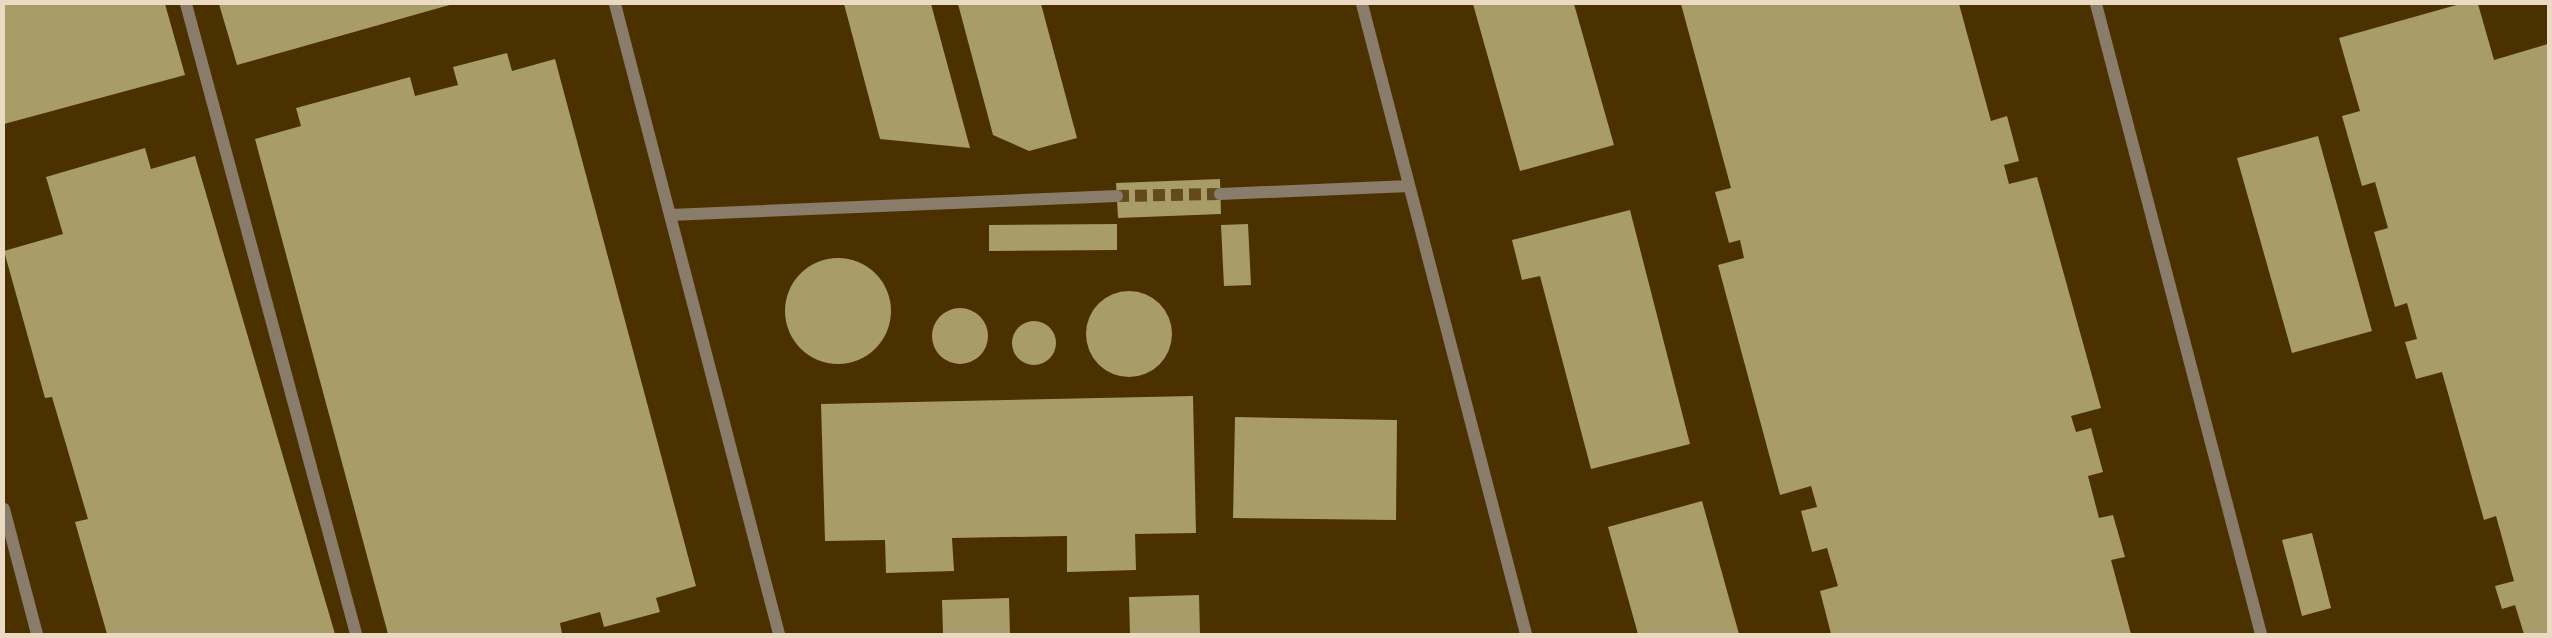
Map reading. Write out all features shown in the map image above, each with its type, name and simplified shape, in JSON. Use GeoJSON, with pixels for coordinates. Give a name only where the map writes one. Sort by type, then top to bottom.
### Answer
{"type":"FeatureCollection","features":[{"type":"Feature","properties":{"kind":"street"},"geometry":{"type":"LineString","coordinates":[[186,4],[356,634]]}},
{"type":"Feature","properties":{"kind":"street"},"geometry":{"type":"LineString","coordinates":[[616,4],[779,634]]}},
{"type":"Feature","properties":{"kind":"street"},"geometry":{"type":"LineString","coordinates":[[1362,4],[1526,634]]}},
{"type":"Feature","properties":{"kind":"street"},"geometry":{"type":"LineString","coordinates":[[2096,4],[2261,634]]}},
{"type":"Feature","properties":{"kind":"street"},"geometry":{"type":"LineString","coordinates":[[1220,194],[1409,186]]}},
{"type":"Feature","properties":{"kind":"street"},"geometry":{"type":"LineString","coordinates":[[670,215],[1117,196]]}},
{"type":"Feature","properties":{"kind":"street"},"geometry":{"type":"LineString","coordinates":[[4,509],[37,634]]}},
{"type":"Feature","properties":{"kind":"building"},"geometry":{"type":"Polygon","coordinates":[[[4,4],[165,4],[185,75],[4,124],[4,4]]]}},
{"type":"Feature","properties":{"kind":"building"},"geometry":{"type":"Polygon","coordinates":[[[219,4],[453,4],[237,65],[219,4]]]}},
{"type":"Feature","properties":{"kind":"building"},"geometry":{"type":"Polygon","coordinates":[[[844,4],[931,4],[970,148],[880,139],[844,4]]]}},
{"type":"Feature","properties":{"kind":"building"},"geometry":{"type":"Polygon","coordinates":[[[958,4],[1041,4],[1077,138],[1029,151],[993,135],[958,4]]]}},
{"type":"Feature","properties":{"kind":"building"},"geometry":{"type":"Polygon","coordinates":[[[1473,4],[1574,4],[1614,145],[1520,171],[1473,4]]]}},
{"type":"Feature","properties":{"kind":"building"},"geometry":{"type":"Polygon","coordinates":[[[1681,4],[1959,4],[1991,121],[2007,116],[2019,161],[2004,165],[2009,184],[2037,177],[2101,408],[2071,416],[2076,432],[2091,428],[2103,472],[2088,476],[2099,518],[2113,515],[2125,557],[2111,560],[2131,634],[1831,634],[1820,591],[1838,586],[1827,548],[1812,552],[1801,511],[1817,507],[1811,486],[1780,495],[1718,265],[1744,258],[1740,240],[1729,243],[1715,192],[1731,188],[1681,4]]]}},
{"type":"Feature","properties":{"kind":"building"},"geometry":{"type":"Polygon","coordinates":[[[2460,4],[2478,4],[2494,60],[2548,44],[2548,634],[2524,634],[2515,605],[2502,609],[2495,586],[2514,581],[2496,516],[2484,520],[2442,372],[2416,379],[2405,342],[2417,339],[2407,303],[2395,307],[2374,232],[2388,228],[2375,182],[2362,186],[2342,116],[2360,111],[2339,38],[2460,4]]]}},
{"type":"Feature","properties":{"kind":"building"},"geometry":{"type":"Polygon","coordinates":[[[507,53],[512,71],[555,59],[696,586],[656,598],[660,612],[604,627],[600,612],[560,623],[562,634],[388,634],[255,139],[301,126],[296,108],[410,77],[415,96],[458,85],[453,67],[507,53]]]}},
{"type":"Feature","properties":{"kind":"building"},"geometry":{"type":"Polygon","coordinates":[[[2318,136],[2372,331],[2292,353],[2237,158],[2318,136]]]}},
{"type":"Feature","properties":{"kind":"building"},"geometry":{"type":"Polygon","coordinates":[[[145,148],[151,169],[195,156],[335,634],[107,634],[75,522],[88,519],[52,397],[45,398],[4,251],[63,234],[46,177],[145,148]]]}},
{"type":"Feature","properties":{"kind":"building"},"geometry":{"type":"Polygon","coordinates":[[[1220,179],[1221,214],[1118,218],[1116,183],[1220,179]]]}},
{"type":"Feature","properties":{"kind":"building"},"geometry":{"type":"Polygon","coordinates":[[[1630,210],[1690,444],[1591,469],[1540,276],[1522,280],[1512,240],[1630,210]]]}},
{"type":"Feature","properties":{"kind":"building"},"geometry":{"type":"Polygon","coordinates":[[[1117,224],[1117,250],[989,251],[989,225],[1117,224]]]}},
{"type":"Feature","properties":{"kind":"building"},"geometry":{"type":"Polygon","coordinates":[[[1248,224],[1251,285],[1224,286],[1221,225],[1248,224]]]}},
{"type":"Feature","properties":{"kind":"building"},"geometry":{"type":"Polygon","coordinates":[[[838,258],[858,262],[876,273],[887,291],[891,311],[887,331],[876,349],[858,360],[838,364],[818,360],[800,349],[789,331],[785,311],[789,291],[800,273],[818,262],[838,258]]]}},
{"type":"Feature","properties":{"kind":"building"},"geometry":{"type":"Polygon","coordinates":[[[1129,291],[1145,294],[1153,298],[1165,310],[1169,318],[1172,334],[1169,350],[1165,358],[1153,370],[1145,374],[1129,377],[1113,374],[1105,370],[1093,358],[1089,350],[1086,334],[1089,318],[1093,310],[1105,298],[1113,294],[1129,291]]]}},
{"type":"Feature","properties":{"kind":"building"},"geometry":{"type":"Polygon","coordinates":[[[960,308],[975,313],[983,321],[988,336],[983,351],[975,359],[960,364],[945,359],[937,351],[932,336],[937,321],[945,313],[960,308]]]}},
{"type":"Feature","properties":{"kind":"building"},"geometry":{"type":"Polygon","coordinates":[[[1030,321],[1038,321],[1050,327],[1056,343],[1050,359],[1038,365],[1030,365],[1018,359],[1012,347],[1012,339],[1018,327],[1030,321]]]}},
{"type":"Feature","properties":{"kind":"building"},"geometry":{"type":"Polygon","coordinates":[[[1193,396],[1196,533],[1135,534],[1136,570],[1067,572],[1067,536],[952,538],[954,571],[886,573],[885,540],[825,541],[821,404],[1193,396]]]}},
{"type":"Feature","properties":{"kind":"building"},"geometry":{"type":"Polygon","coordinates":[[[1235,417],[1397,420],[1396,520],[1233,518],[1235,417]]]}},
{"type":"Feature","properties":{"kind":"building"},"geometry":{"type":"Polygon","coordinates":[[[1702,501],[1739,634],[1638,634],[1608,527],[1702,501]]]}},
{"type":"Feature","properties":{"kind":"building"},"geometry":{"type":"Polygon","coordinates":[[[2312,533],[2331,608],[2302,616],[2282,540],[2312,533]]]}},
{"type":"Feature","properties":{"kind":"building"},"geometry":{"type":"Polygon","coordinates":[[[1199,595],[1200,634],[1130,634],[1129,597],[1199,595]]]}},
{"type":"Feature","properties":{"kind":"building"},"geometry":{"type":"Polygon","coordinates":[[[1009,598],[1010,634],[943,634],[942,600],[1009,598]]]}},
{"type":"Feature","properties":{"kind":"tunnel"},"geometry":{"type":"LineString","coordinates":[[1117,196],[1220,194]]}}]}
